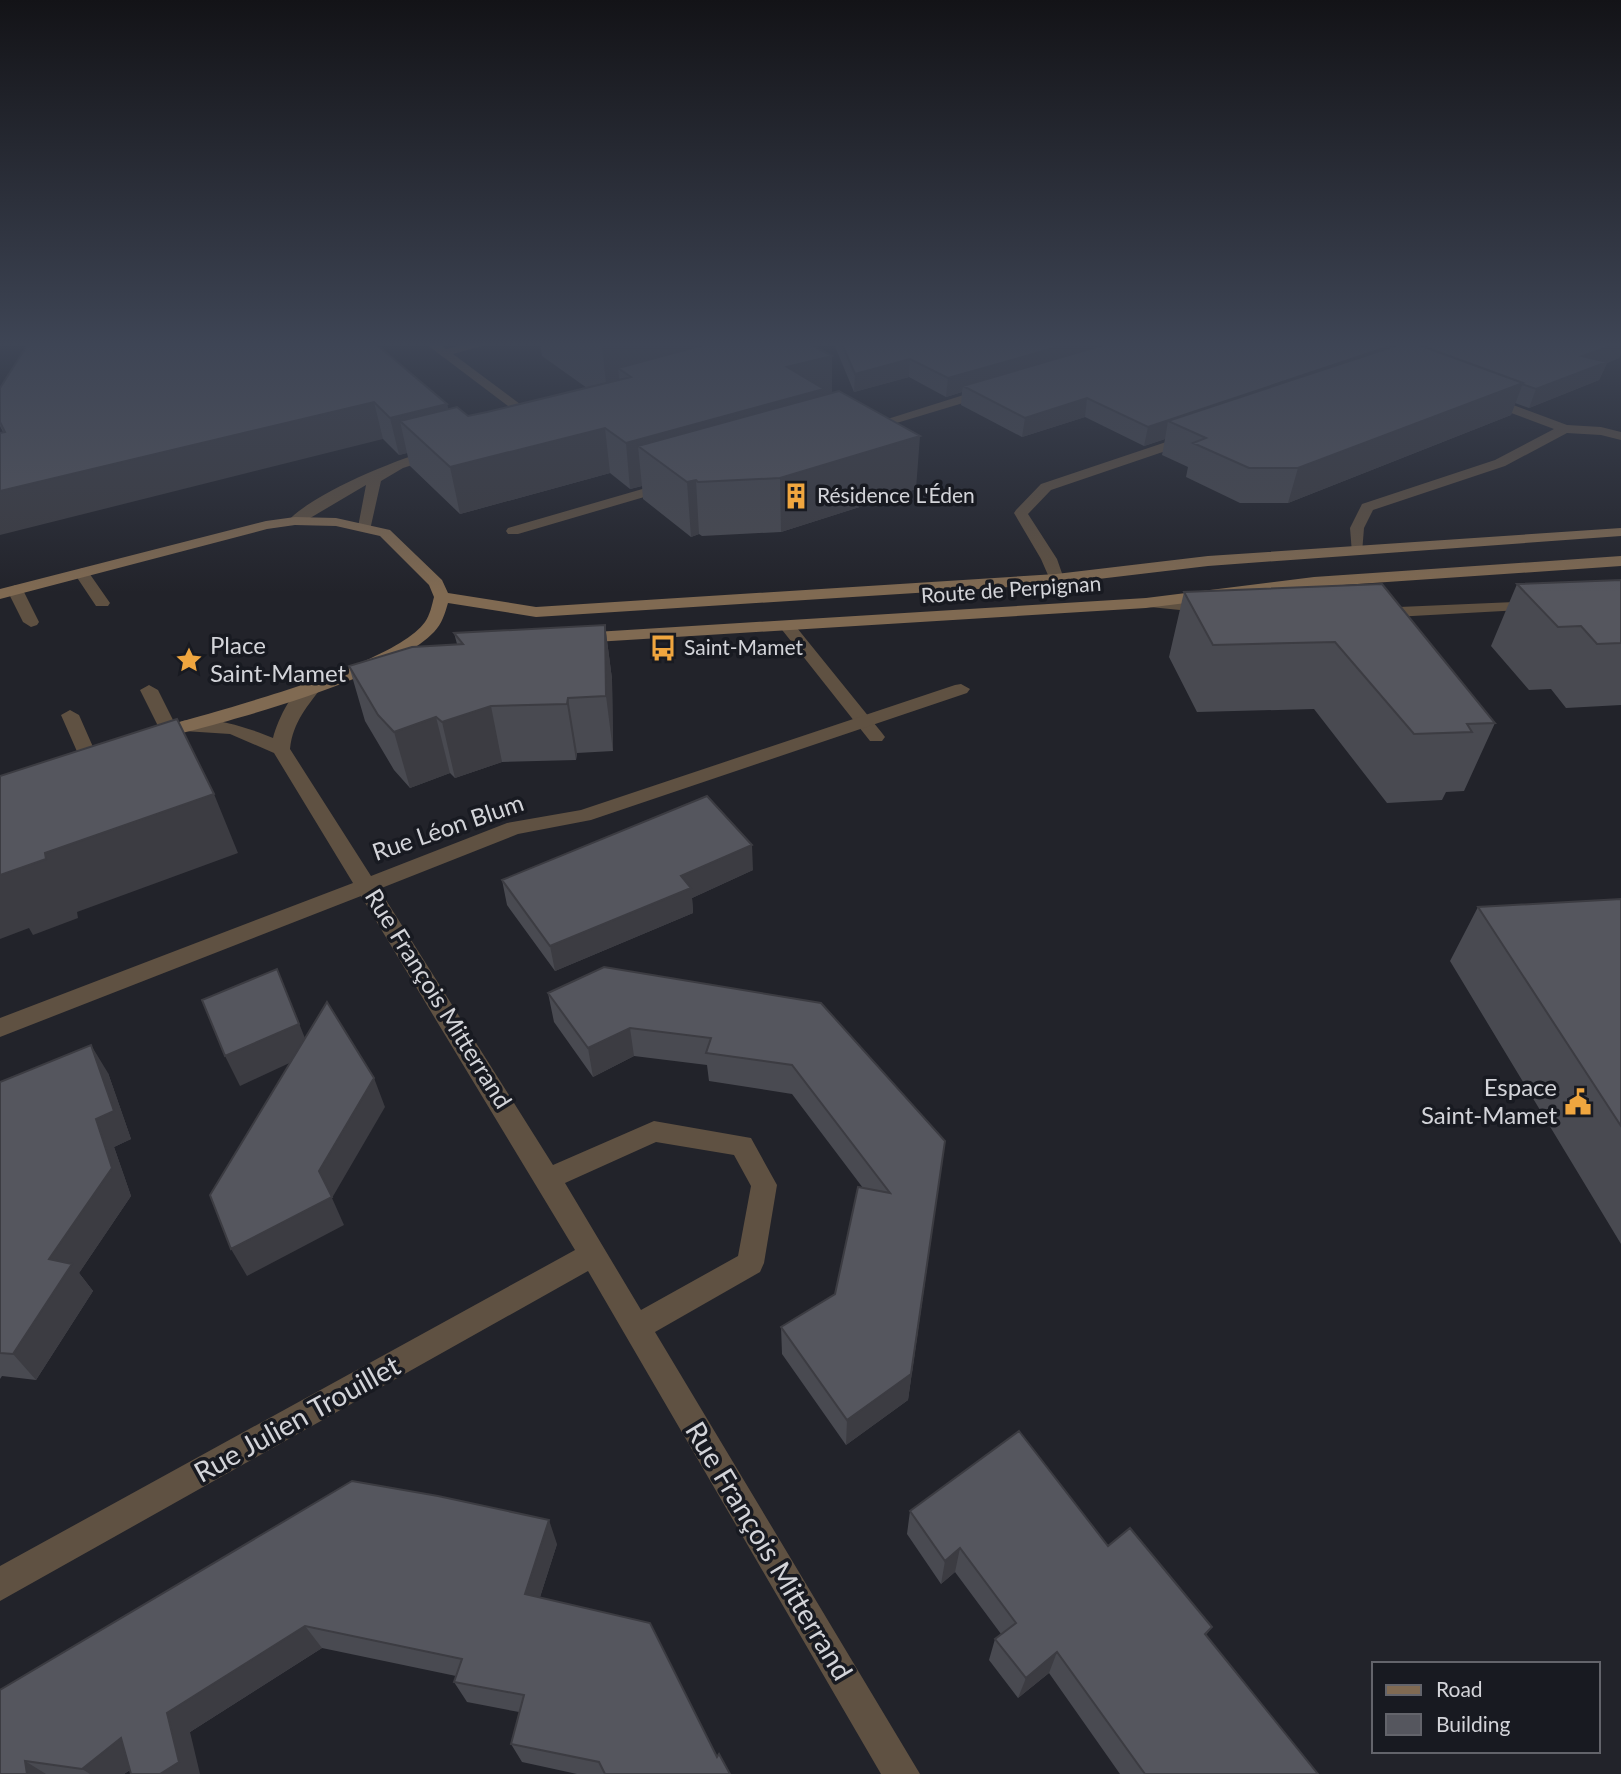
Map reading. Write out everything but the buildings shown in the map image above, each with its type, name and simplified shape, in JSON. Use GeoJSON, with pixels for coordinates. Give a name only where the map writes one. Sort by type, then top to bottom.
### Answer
{"type":"FeatureCollection","features":[{"type":"Feature","properties":{"kind":"main road"},"geometry":{"type":"LineString","coordinates":[[7,592],[266,524],[295,521],[336,522],[385,533],[436,583],[442,597],[431,626],[402,649],[352,672],[131,742]]}},
{"type":"Feature","properties":{"kind":"main road","name":"Route de Perpignan"},"geometry":{"type":"LineString","coordinates":[[442,597],[536,612],[1056,579],[1208,561],[1621,532]]}},
{"type":"Feature","properties":{"kind":"main road","name":"Route de Perpignan"},"geometry":{"type":"LineString","coordinates":[[559,639],[1146,603],[1314,582],[1621,561]]}},
{"type":"Feature","properties":{"kind":"main road"},"geometry":{"type":"LineString","coordinates":[[402,649],[428,647]]}},
{"type":"Feature","properties":{"kind":"main road"},"geometry":{"type":"LineString","coordinates":[[81,759],[109,749]]}},
{"type":"Feature","properties":{"kind":"street"},"geometry":{"type":"LineString","coordinates":[[848,432],[866,427]]}},
{"type":"Feature","properties":{"kind":"street"},"geometry":{"type":"LineString","coordinates":[[1559,427],[1601,430],[1621,436]]}},
{"type":"Feature","properties":{"kind":"street"},"geometry":{"type":"LineString","coordinates":[[1357,550],[1357,528],[1367,507],[1500,463],[1565,429]]}},
{"type":"Feature","properties":{"kind":"street"},"geometry":{"type":"LineString","coordinates":[[1056,579],[1049,559],[1021,513],[1046,487],[1209,432]]}},
{"type":"Feature","properties":{"kind":"street"},"geometry":{"type":"LineString","coordinates":[[295,521],[334,496],[403,461],[454,448]]}},
{"type":"Feature","properties":{"kind":"street"},"geometry":{"type":"LineString","coordinates":[[366,527],[374,479],[403,461]]}},
{"type":"Feature","properties":{"kind":"street"},"geometry":{"type":"LineString","coordinates":[[513,531],[687,480]]}},
{"type":"Feature","properties":{"kind":"street"},"geometry":{"type":"LineString","coordinates":[[82,573],[102,603]]}},
{"type":"Feature","properties":{"kind":"street"},"geometry":{"type":"LineString","coordinates":[[7,592],[31,622]]}},
{"type":"Feature","properties":{"kind":"street"},"geometry":{"type":"LineString","coordinates":[[1146,603],[1241,609]]}},
{"type":"Feature","properties":{"kind":"street"},"geometry":{"type":"LineString","coordinates":[[1365,613],[1553,606]]}},
{"type":"Feature","properties":{"kind":"street"},"geometry":{"type":"LineString","coordinates":[[787,626],[870,729]]}},
{"type":"Feature","properties":{"kind":"street"},"geometry":{"type":"LineString","coordinates":[[149,690],[177,728],[200,724],[250,733],[281,749],[282,734],[288,718],[315,684]]}},
{"type":"Feature","properties":{"kind":"street","name":"Rue Léon Blum"},"geometry":{"type":"LineString","coordinates":[[0,1028],[514,828],[584,817],[870,729],[961,689]]}},
{"type":"Feature","properties":{"kind":"street"},"geometry":{"type":"LineString","coordinates":[[70,715],[81,759]]}},
{"type":"Feature","properties":{"kind":"street","name":"Rue François Mitterrand"},"geometry":{"type":"LineString","coordinates":[[281,749],[367,883],[548,1179],[902,1774]]}},
{"type":"Feature","properties":{"kind":"street"},"geometry":{"type":"LineString","coordinates":[[548,1179],[654,1131],[741,1146],[764,1185],[750,1263],[636,1328]]}},
{"type":"Feature","properties":{"kind":"street","name":"Rue Julien Trouillet"},"geometry":{"type":"LineString","coordinates":[[0,1584],[593,1254]]}},
{"type":"Feature","properties":{"kind":"place","name":"Résidence L'Éden"},"geometry":{"type":"Point","coordinates":[796,496]}},
{"type":"Feature","properties":{"kind":"place","name":"Saint-Mamet"},"geometry":{"type":"Point","coordinates":[663,648]}},
{"type":"Feature","properties":{"kind":"place","name":"Place Saint-Mamet"},"geometry":{"type":"Point","coordinates":[189,660]}},
{"type":"Feature","properties":{"kind":"place","name":"Espace Saint-Mamet"},"geometry":{"type":"Point","coordinates":[1578,1102]}}]}
